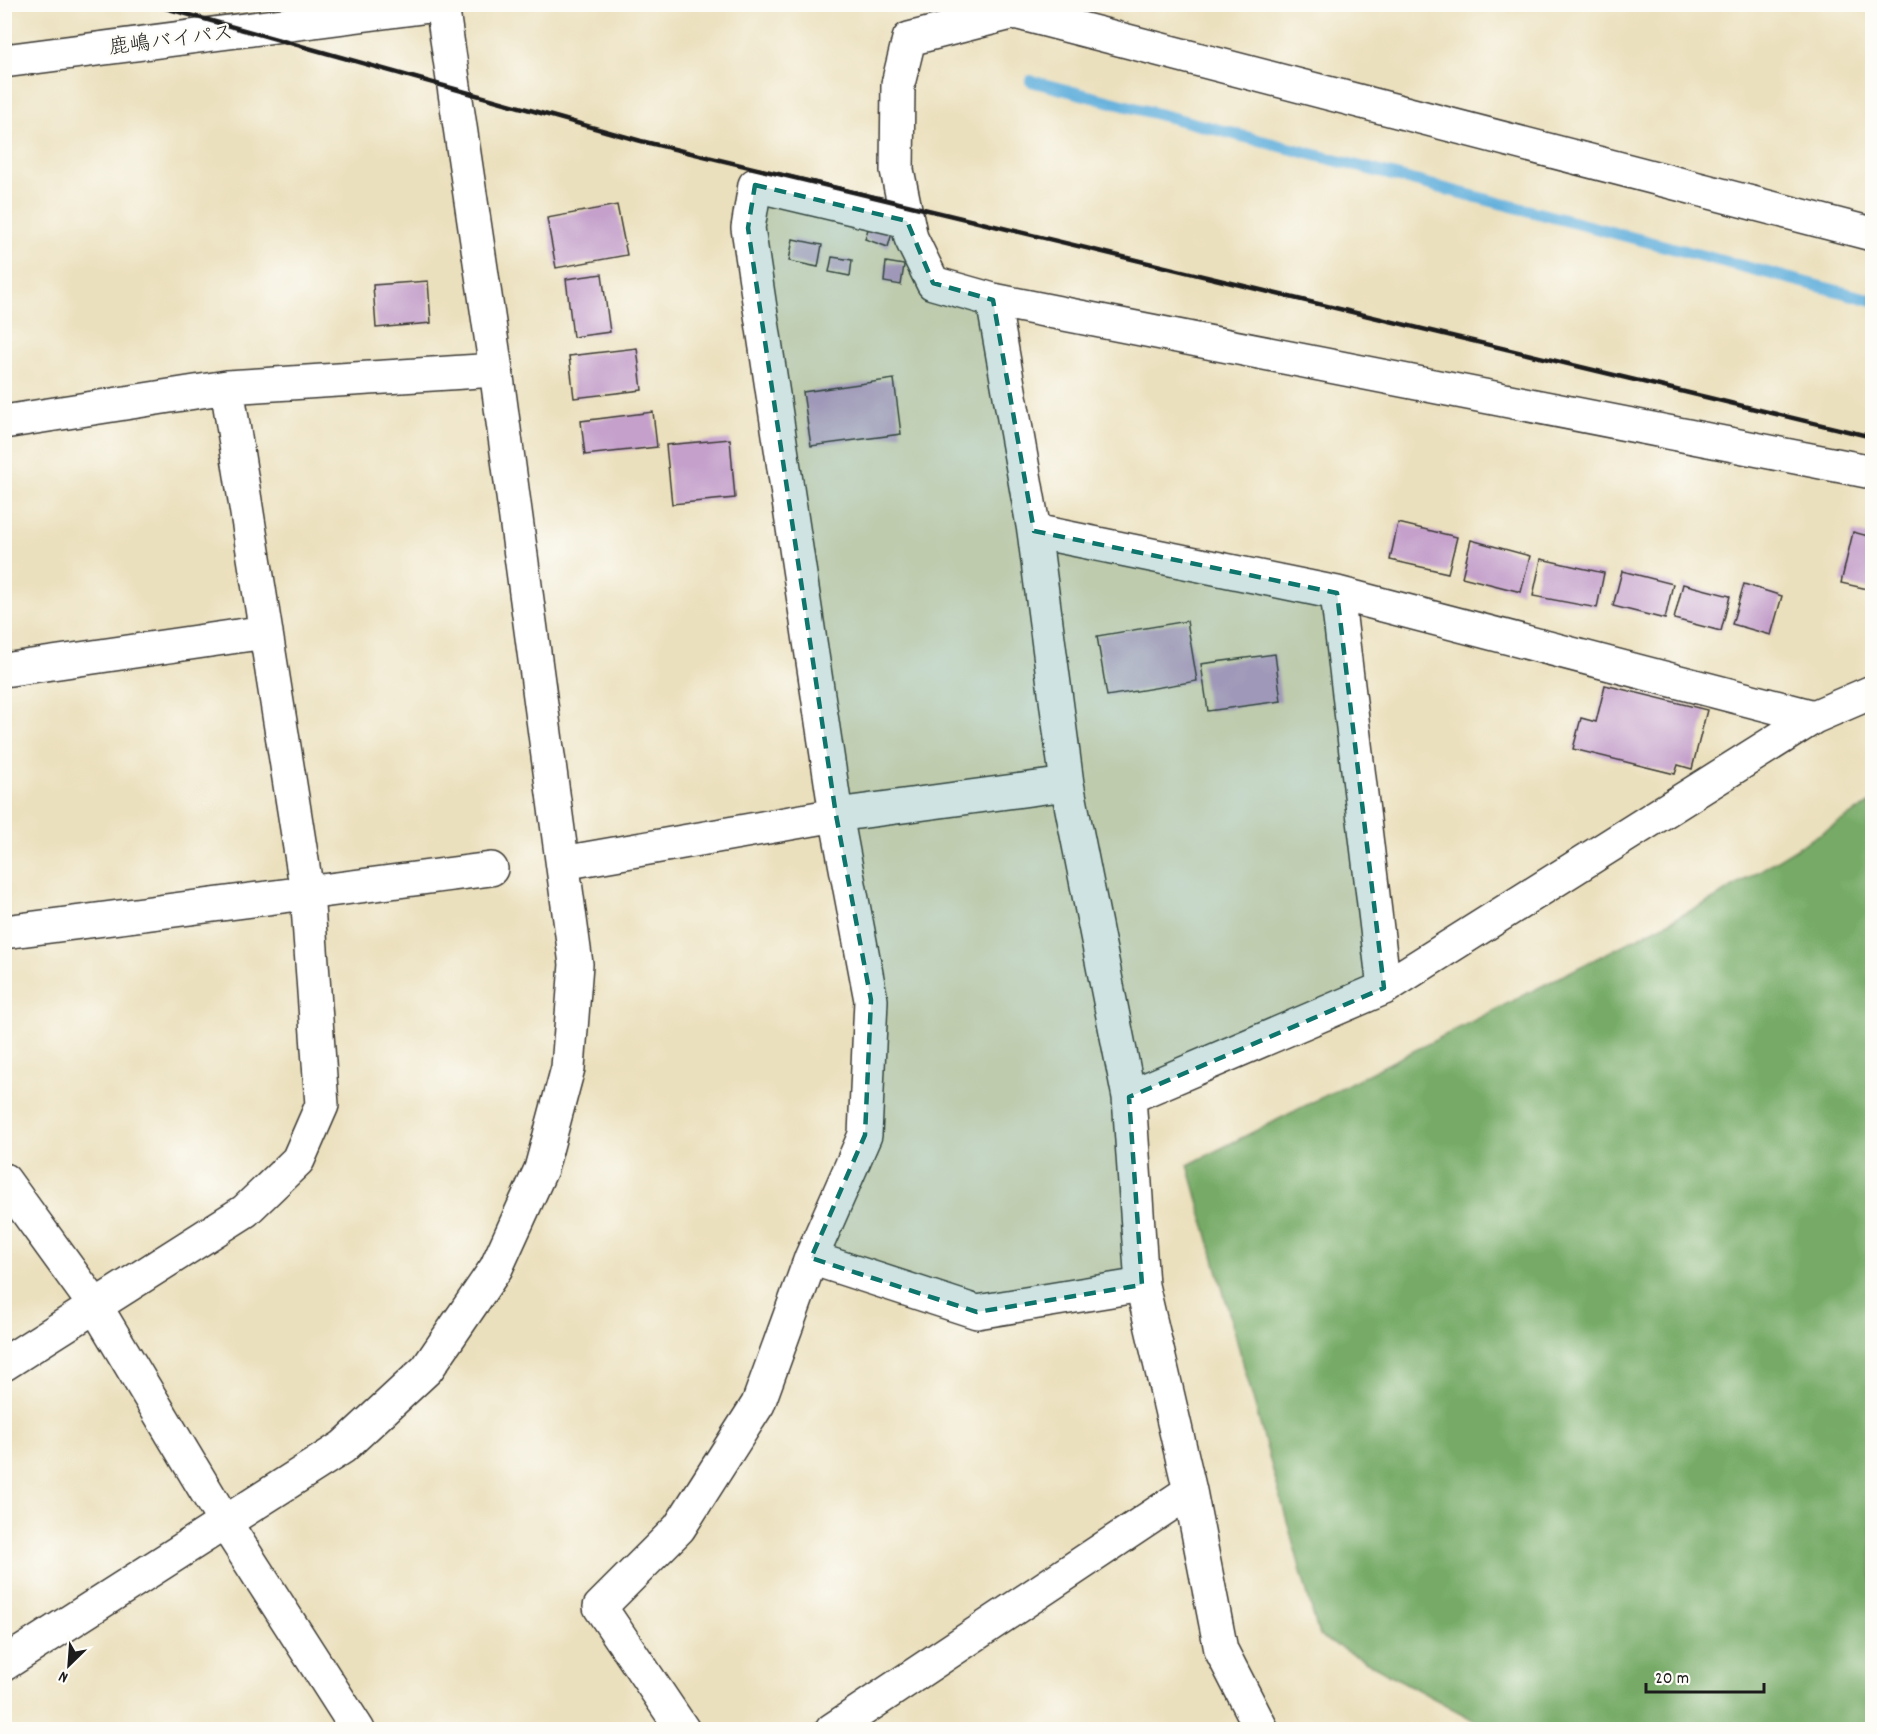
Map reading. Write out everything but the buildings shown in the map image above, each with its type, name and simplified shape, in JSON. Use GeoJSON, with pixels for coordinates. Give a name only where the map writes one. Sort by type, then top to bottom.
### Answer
{"type":"FeatureCollection","features":[{"type":"Feature","properties":{"kind":"main road","name":"鹿嶋バイパス"},"geometry":{"type":"LineString","coordinates":[[4,61],[443,5]]}},
{"type":"Feature","properties":{"kind":"main road"},"geometry":{"type":"LineString","coordinates":[[4,1664],[224,1521],[343,1447],[427,1369],[496,1268],[541,1169],[568,1068],[576,964],[496,370],[443,5]]}},
{"type":"Feature","properties":{"kind":"main road"},"geometry":{"type":"LineString","coordinates":[[1872,234],[1014,8],[909,39],[898,84],[897,170],[910,238],[933,283],[993,300],[1872,472]]}},
{"type":"Feature","properties":{"kind":"main road"},"geometry":{"type":"LineString","coordinates":[[683,1730],[600,1607],[679,1528],[758,1404],[811,1258],[865,1135],[871,1000],[836,815],[748,228],[755,185],[907,220]]}},
{"type":"Feature","properties":{"kind":"main road"},"geometry":{"type":"LineString","coordinates":[[993,300],[1034,531],[1067,784],[1129,1096],[1142,1285],[1190,1491],[1221,1650],[1262,1730]]}},
{"type":"Feature","properties":{"kind":"main road"},"geometry":{"type":"LineString","coordinates":[[4,422],[227,387],[496,370]]}},
{"type":"Feature","properties":{"kind":"main road"},"geometry":{"type":"LineString","coordinates":[[4,1364],[245,1211],[298,1160],[322,1105],[307,892],[227,387]]}},
{"type":"Feature","properties":{"kind":"main road"},"geometry":{"type":"LineString","coordinates":[[1034,531],[1337,593],[1814,717]]}},
{"type":"Feature","properties":{"kind":"main road"},"geometry":{"type":"LineString","coordinates":[[1337,593],[1384,987]]}},
{"type":"Feature","properties":{"kind":"main road"},"geometry":{"type":"LineString","coordinates":[[4,670],[266,632]]}},
{"type":"Feature","properties":{"kind":"main road"},"geometry":{"type":"LineString","coordinates":[[1129,1096],[1384,987],[1814,717],[1872,692]]}},
{"type":"Feature","properties":{"kind":"main road"},"geometry":{"type":"LineString","coordinates":[[563,863],[836,815],[1067,784]]}},
{"type":"Feature","properties":{"kind":"main road"},"geometry":{"type":"LineString","coordinates":[[4,932],[490,869]]}},
{"type":"Feature","properties":{"kind":"main road"},"geometry":{"type":"LineString","coordinates":[[4,1180],[96,1307],[224,1521],[358,1730]]}},
{"type":"Feature","properties":{"kind":"main road"},"geometry":{"type":"LineString","coordinates":[[811,1258],[977,1312],[1142,1285]]}},
{"type":"Feature","properties":{"kind":"main road"},"geometry":{"type":"LineString","coordinates":[[832,1730],[1190,1491]]}},
{"type":"Feature","properties":{"kind":"highlighted area"},"geometry":{"type":"Polygon","coordinates":[[[755,185],[907,221],[933,283],[993,300],[1034,531],[1337,593],[1384,988],[1129,1097],[1142,1285],[977,1312],[811,1258],[865,1135],[871,1000],[836,815],[748,228],[755,185]]]}},
{"type":"Feature","properties":{"kind":"green space"},"geometry":{"type":"Polygon","coordinates":[[[1872,802],[1872,1729],[1490,1729],[1319,1636],[1188,1165],[1712,900],[1872,802]]]}},
{"type":"Feature","properties":{"kind":"waterway"},"geometry":{"type":"LineString","coordinates":[[1031,81],[1872,300]]}},
{"type":"Feature","properties":{"kind":"railway"},"geometry":{"type":"LineString","coordinates":[[151,4],[641,141],[1872,437]]}}]}
